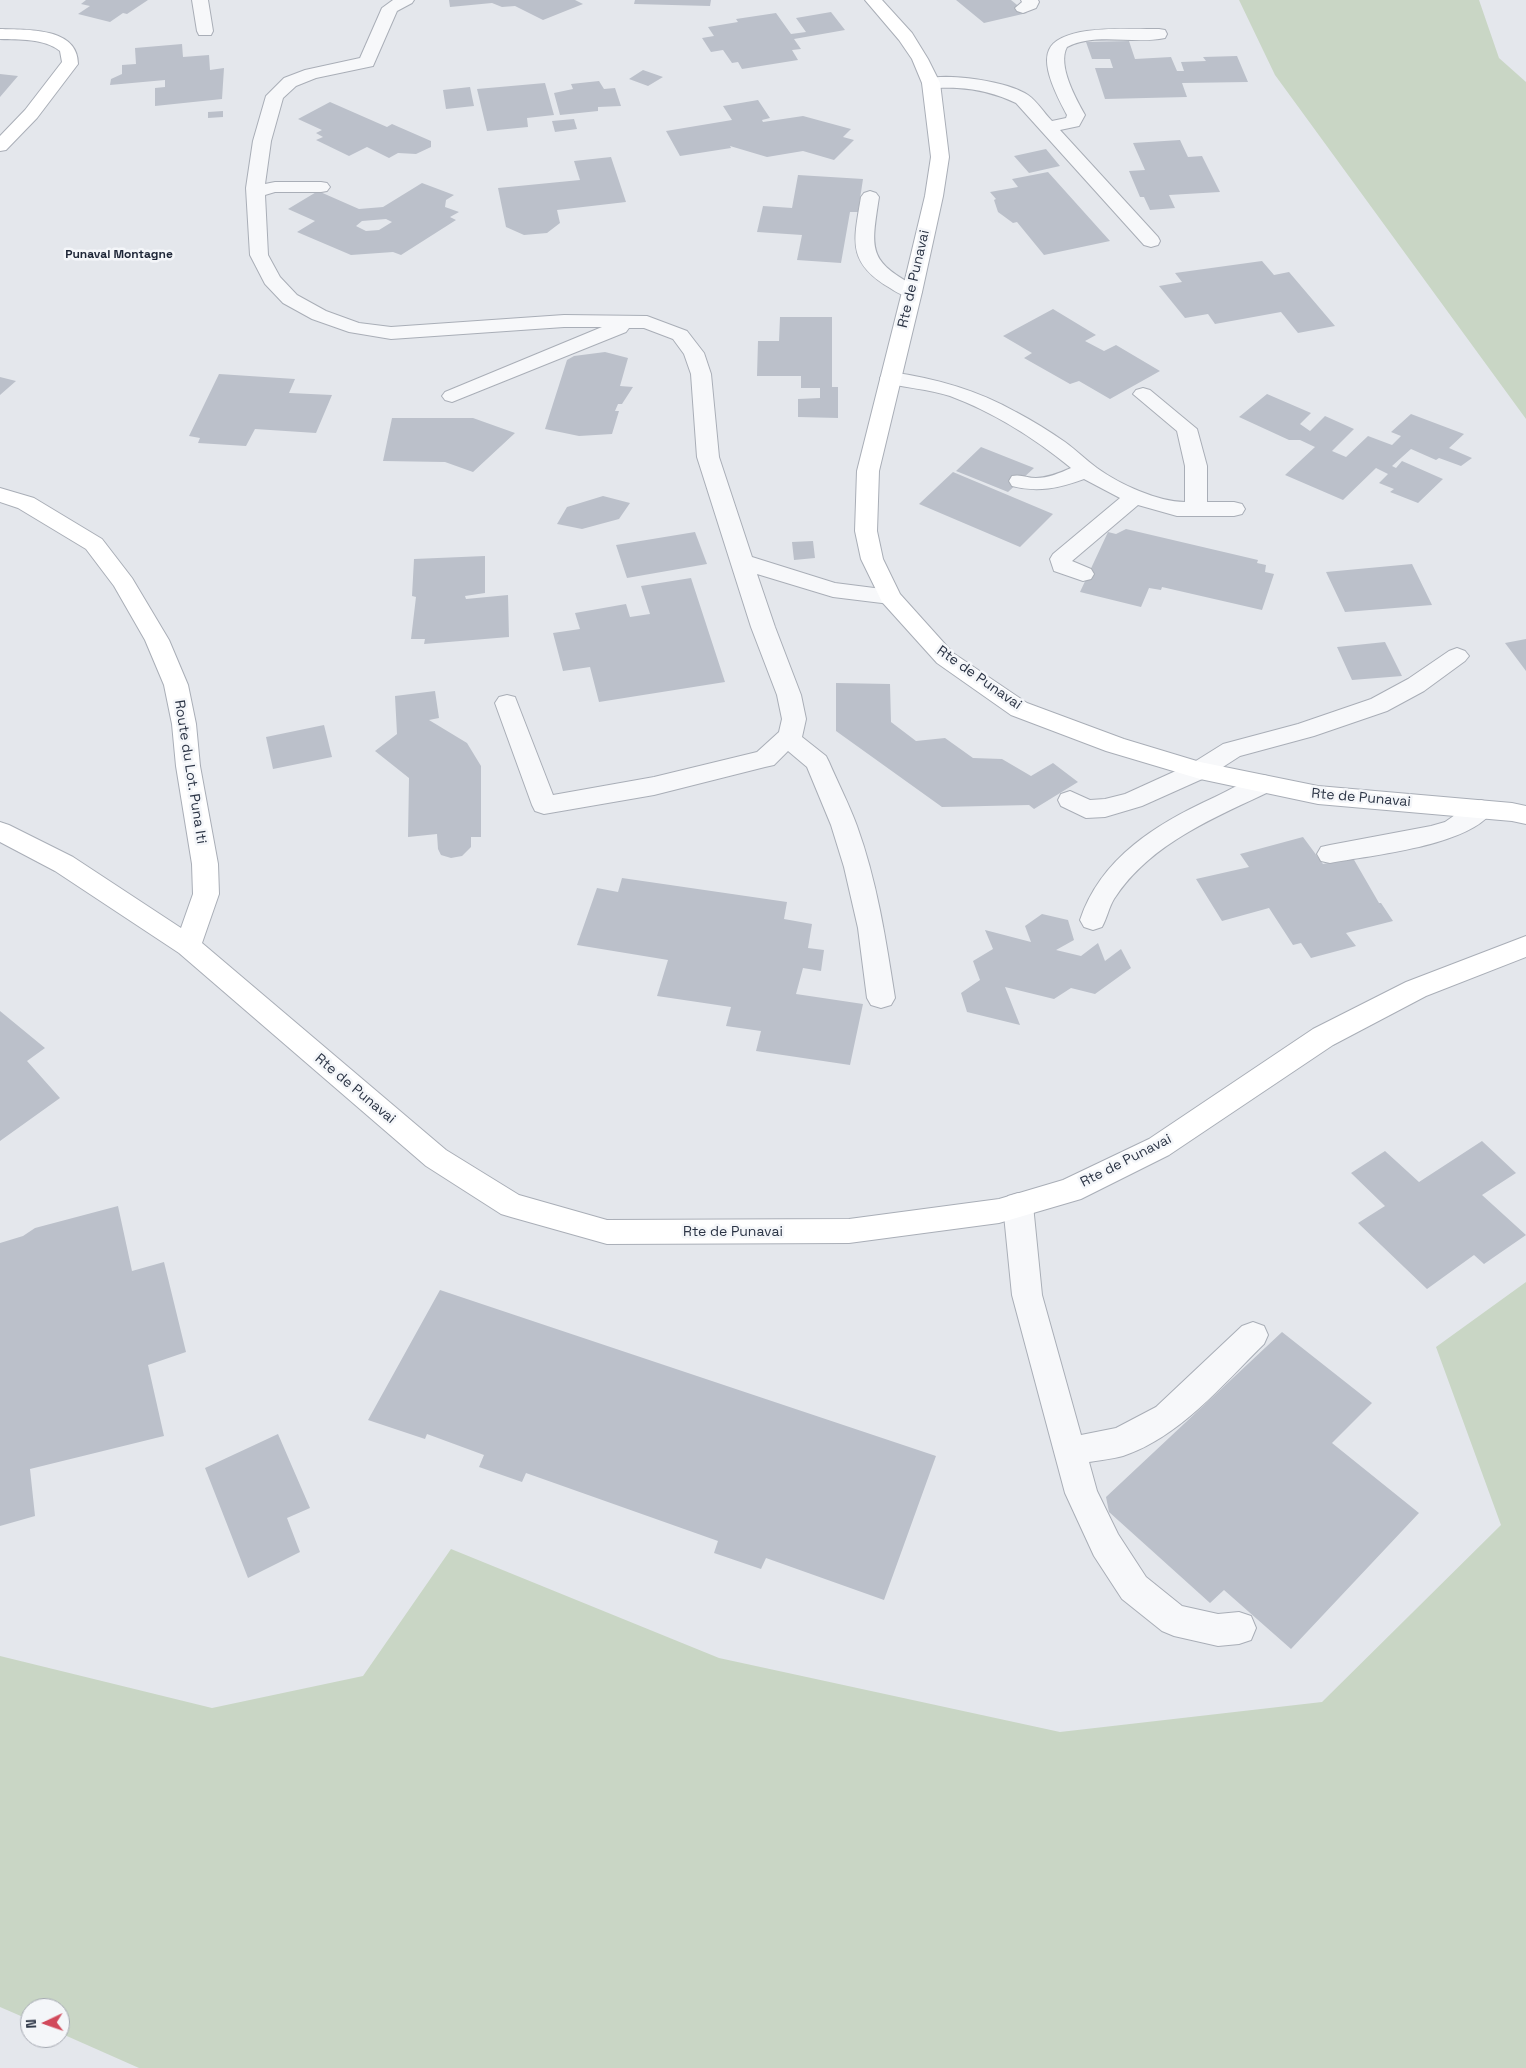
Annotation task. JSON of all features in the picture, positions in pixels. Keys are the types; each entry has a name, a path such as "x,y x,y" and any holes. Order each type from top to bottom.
{"main road":[{"name":"Rte de Punavai","path":"872,0 906,37 920,59 931,83 940,157 934,196 912,292 868,470 865,527 872,559 890,597 945,658 1019,709 1115,745 1200,770 1318,795 1526,814"},
{"path":"0,34 55,41 66,46 70,53 70,64 31,114 0,146"},
{"name":"Route du Lot. Puna Iti","path":"0,495 26,503 94,544 124,583 156,640 176,685 184,724 188,766 205,864 206,894 188,946"},
{"name":"Rte de Punavai","path":"0,831 64,864 188,946 436,1158 511,1205 607,1232 849,1231 999,1211 1071,1190 1159,1147 1322,1037 1416,989 1526,946"}],"street":[{"path":"200,0 205,31"},
{"path":"397,3 367,62 311,74 290,82 275,96 262,141 254,191 259,255 272,280 290,299 319,315 356,328 391,334 564,321 647,322 680,335 694,353 701,374 708,457 762,627 789,695 794,719 791,735 765,760 654,786 544,805 507,703"},
{"path":"1049,127 1073,122 1076,115 1067,100 1056,66 1056,52 1061,44 1076,38 1159,34"},
{"path":"931,83 975,84 1002,89 1022,99 1151,241"},
{"path":"254,191 282,186 321,187"},
{"path":"870,197 864,245 869,259 889,280 912,292"},
{"path":"452,396 583,341 637,322"},
{"path":"890,378 917,382 957,392 1008,416 1058,447 1086,470 1134,497 1177,509 1234,509"},
{"path":"1143,394 1187,429 1196,466 1196,509"},
{"path":"1020,481 1038,484 1052,482 1086,470"},
{"path":"1083,574 1062,566 1061,559 1134,497"},
{"path":"742,562 833,590 890,597"},
{"path":"1070,800 1086,808 1105,808 1160,789 1200,770 1232,750 1305,730 1379,705 1416,685 1457,656"},
{"path":"788,738 817,762 844,825 857,867 871,928 881,998"},
{"path":"1093,920 1104,893 1128,862 1136,855 1159,837 1264,784"},
{"path":"1330,854 1431,835 1454,828 1480,809"},
{"path":"1018,1205 1027,1295 1081,1493 1106,1545 1134,1588 1174,1620 1218,1630 1239,1628"},
{"path":"1070,1451 1121,1442 1167,1417 1253,1335"}],"green space":[{"path":"1239,0 1479,0 1499,58 1526,82 1526,419 1275,75"},
{"path":"1526,1282 1526,2068 139,2068 70,2037 70,1998 20,1998 20,2016 0,2007 0,1656 212,1708 363,1676 451,1549 719,1658 1060,1732 1322,1702 1501,1525 1436,1347"}],"building":[{"path":"86,0 148,0 127,14 123,13 110,22 78,14 90,6 81,4"},
{"path":"449,0 575,0 583,4 543,20 515,6 502,7 492,3 450,7"},
{"path":"635,0 711,0 710,6 634,4"},
{"path":"956,0 1011,0 1027,13 984,23"},
{"path":"831,12 845,30 794,39 801,49 792,50 798,60 742,69 738,62 732,63 723,50 711,52 702,38 714,36 708,27 738,22 736,19 776,13 791,34 806,32 796,18"},
{"path":"1129,41 1135,59 1171,57 1177,71 1184,71 1181,62 1206,61 1203,57 1237,56 1248,82 1182,83 1187,97 1105,99 1095,68 1113,68 1110,59 1092,59 1086,42"},
{"path":"182,44 183,57 209,55 210,70 224,68 222,99 155,106 155,88 165,87 165,80 110,85 111,79 122,74 122,65 136,64 135,48"},
{"path":"643,70 663,77 648,86 629,79"},
{"path":"0,74 18,76 0,97"},
{"path":"599,81 604,89 615,88 621,106 598,107 598,111 560,115 554,93 573,89 571,84"},
{"path":"545,83 554,115 527,118 528,127 487,131 477,89"},
{"path":"470,87 474,106 446,109 443,90"},
{"path":"758,100 770,118 762,120 763,122 803,116 851,129 843,137 854,140 834,160 803,151 767,157 730,146 731,148 680,156 666,131 732,120 723,106"},
{"path":"330,102 387,127 392,124 431,141 431,147 416,154 398,153 389,158 367,147 349,156 316,140 323,137 316,133 322,130 298,119"},
{"path":"223,111 223,117 208,118 208,112"},
{"path":"574,119 577,129 555,132 552,121"},
{"path":"1180,140 1188,157 1202,156 1220,192 1169,195 1175,208 1150,210 1144,197 1140,197 1129,171 1145,170 1133,143"},
{"path":"1046,149 1060,166 1029,173 1014,156"},
{"path":"611,157 626,202 557,210 560,223 547,233 524,235 506,227 498,188 580,180 574,161"},
{"path":"1048,172 1110,241 1044,255 1017,222 1013,223 998,212 994,200 996,199 990,192 1018,187 1012,179"},
{"path":"798,175 863,179 858,212 850,212 841,263 797,260 802,235 757,232 763,206 792,208"},
{"path":"422,183 454,195 446,200 445,207 459,212 450,217 456,220 401,255 393,252 351,255 297,232 315,221 288,209 318,191 359,209 383,207","holes":["386,219 392,222 379,230 366,231 356,226 362,221"]},
{"path":"1262,261 1274,275 1289,272 1335,326 1298,333 1281,312 1215,324 1208,314 1185,318 1159,286 1182,282 1175,273"},
{"path":"1053,309 1096,335 1085,341 1104,351 1116,345 1160,371 1110,399 1079,381 1070,384 1024,358 1032,353 1003,336"},
{"path":"780,317 832,317 832,387 838,387 838,418 798,417 798,399 820,398 820,388 801,388 801,376 757,376 758,341 779,341"},
{"path":"605,352 628,358 620,386 633,387 622,404 618,404 615,411 619,411 612,434 579,436 545,429 567,360 574,356"},
{"path":"219,374 295,379 289,393 332,395 316,433 255,429 246,446 198,443 200,438 189,436"},
{"path":"0,377 16,381 0,395"},
{"path":"1267,394 1311,413 1300,424 1310,431 1325,416 1354,429 1332,451 1346,457 1368,436 1392,445 1401,436 1391,432 1411,414 1464,434 1449,448 1472,458 1461,466 1439,458 1436,460 1411,449 1392,466 1396,468 1402,461 1443,479 1418,503 1390,492 1394,489 1379,483 1388,474 1376,468 1343,500 1285,475 1315,447 1300,440 1289,440 1239,417"},
{"path":"392,418 473,418 515,433 473,472 445,462 383,461"},
{"path":"981,447 1034,468 1008,492 956,471"},
{"path":"953,472 1053,514 1020,547 919,504"},
{"path":"603,496 630,503 619,519 582,529 557,524 567,507"},
{"path":"1126,529 1258,560 1257,563 1266,565 1265,572 1274,574 1262,610 1162,587 1161,590 1149,588 1141,607 1080,592 1108,532 1116,534"},
{"path":"695,532 707,564 627,578 616,545"},
{"path":"813,541 815,558 794,560 792,542"},
{"path":"485,556 485,593 465,596 466,599 508,595 509,637 424,644 425,639 411,639 416,597 412,596 414,559"},
{"path":"1412,564 1432,605 1345,612 1326,572"},
{"path":"691,578 725,682 599,702 590,667 563,671 553,633 580,629 575,613 626,604 630,617 650,614 641,586"},
{"path":"1526,639 1526,671 1505,643"},
{"path":"1385,642 1402,676 1352,680 1337,647"},
{"path":"836,683 890,684 891,722 916,741 945,738 973,758 1002,759 1031,776 1053,763 1078,782 1034,809 1029,805 942,807 836,731"},
{"path":"435,691 439,718 429,720 467,743 481,766 481,837 471,837 471,847 462,856 451,858 441,855 438,849 437,834 408,837 409,778 375,751 397,734 395,696"},
{"path":"324,725 332,757 273,769 266,737"},
{"path":"1303,837 1323,864 1353,858 1379,903 1381,903 1393,921 1346,933 1356,946 1311,958 1301,943 1293,945 1269,908 1222,921 1196,879 1249,867 1240,854"},
{"path":"622,878 787,902 784,919 812,924 808,948 824,950 821,971 803,968 796,994 863,1004 850,1065 756,1051 761,1031 726,1026 731,1007 657,996 668,960 577,945 597,888 618,892"},
{"path":"1042,914 1068,920 1074,940 1056,950 1081,956 1098,943 1105,961 1121,949 1131,968 1095,994 1071,988 1054,999 1005,987 1020,1025 967,1012 961,993 980,980 973,961 993,949 985,930 1031,942 1025,926"},
{"path":"0,1011 45,1048 27,1061 60,1098 0,1141"},
{"path":"1482,1141 1516,1173 1482,1195 1526,1235 1484,1264 1474,1255 1427,1289 1358,1223 1385,1206 1351,1173 1385,1151 1419,1182"},
{"path":"118,1206 132,1271 164,1262 186,1352 148,1365 164,1436 30,1469 35,1516 0,1526 0,1243 23,1236 35,1228"},
{"path":"440,1290 936,1456 884,1600 766,1558 761,1569 714,1553 718,1541 526,1473 522,1482 479,1467 484,1455 427,1434 425,1439 368,1420"},
{"path":"1282,1332 1372,1403 1332,1443 1419,1513 1291,1649 1224,1590 1210,1603 1109,1512 1106,1497"},
{"path":"278,1434 310,1508 287,1518 300,1552 248,1578 205,1468"}],"district":[{"name":"Punavai Montagne","path":"119,255"}]}
